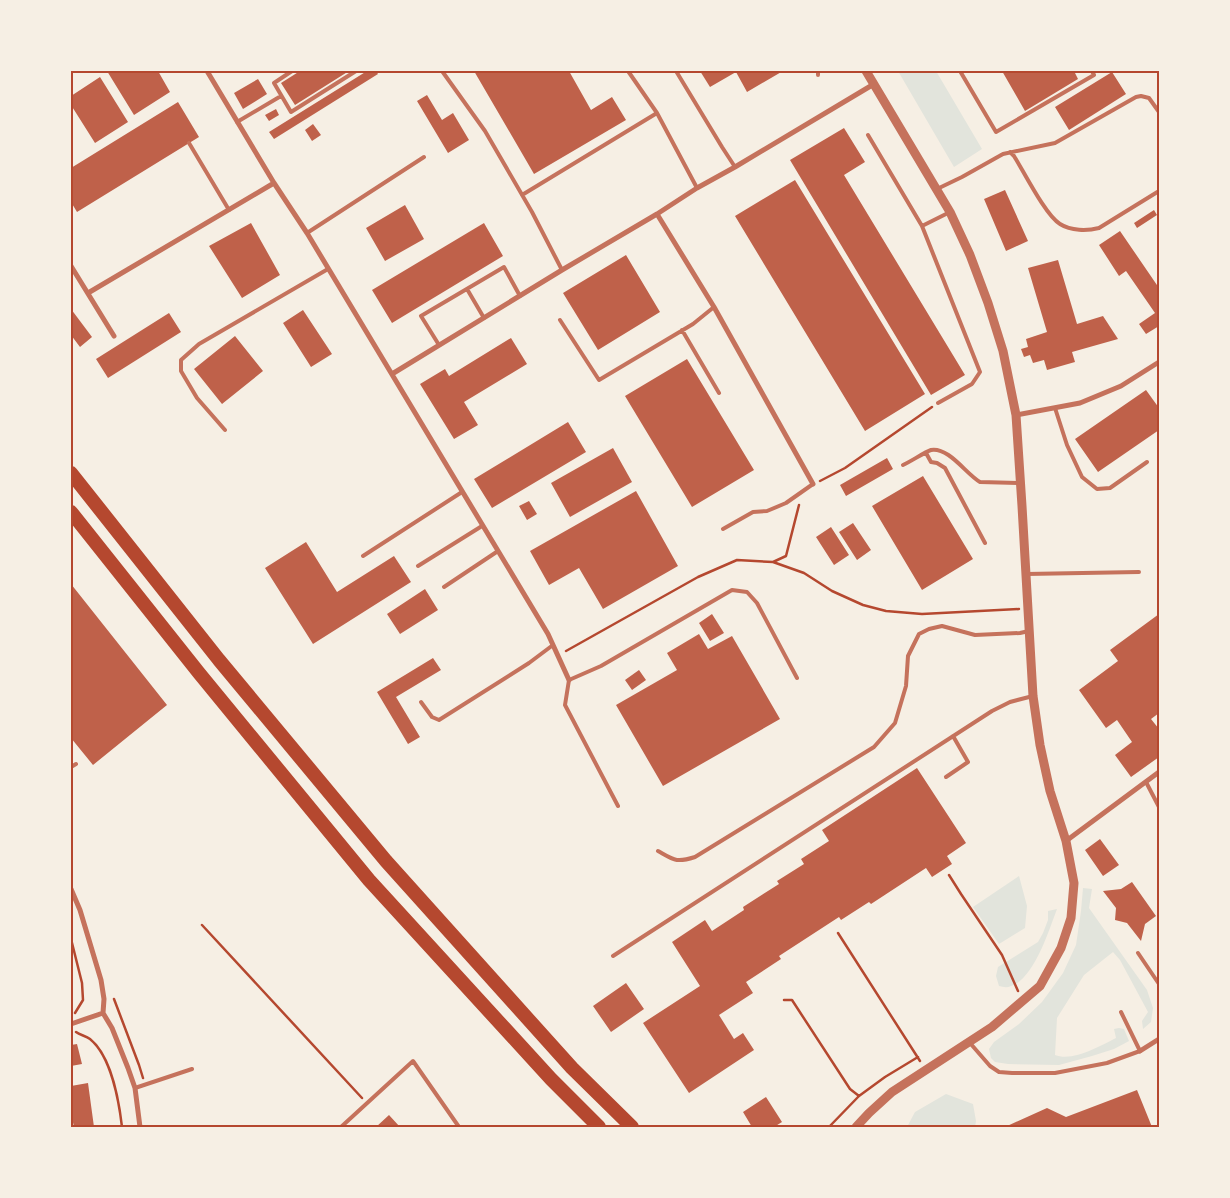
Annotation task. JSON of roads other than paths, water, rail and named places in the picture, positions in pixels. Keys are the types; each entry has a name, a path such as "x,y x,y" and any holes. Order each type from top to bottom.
{"highway":[{"path":"71,473 220,660 386,861 572,1068 632,1127"},
{"path":"71,512 199,673 369,880 551,1079 599,1127"}],"street":[{"path":"207,71 548,634 569,680"},
{"path":"856,1127 892,1092 992,1028 1040,986 1061,948 1071,918 1074,883 1066,841 1050,791 1040,745 1033,696 1016,414 1003,351 970,255 950,212 866,71"},
{"path":"392,374 697,188 874,84"},
{"path":"88,293 274,183"},
{"path":"657,214 714,307 813,484"},
{"path":"71,266 114,336"},
{"path":"1016,414 1080,403 1121,386 1159,362"},
{"path":"1066,841 1159,772"},
{"path":"71,889 80,910 101,980 104,999 103,1013 112,1028 135,1088 140,1127"},
{"path":"72,1024 103,1013"},
{"path":"1140,1051 1159,1039"}],"lane":[{"path":"292,71 274,83 291,112 356,71"},
{"path":"442,71 485,131 562,270"},
{"path":"628,71 657,114 697,188"},
{"path":"676,71 722,147 736,166"},
{"path":"960,71 996,132 1094,75 1092,71"},
{"path":"238,122 281,96"},
{"path":"937,189 1003,154 1055,143 1136,97 1145,96 1149,98 1159,112"},
{"path":"522,195 657,114"},
{"path":"868,135 922,226 980,372 972,384 938,403"},
{"path":"189,143 229,210"},
{"path":"1010,152 1049,212 1056,221 1069,228 1080,230 1099,228 1159,191"},
{"path":"306,233 424,157"},
{"path":"922,226 950,212"},
{"path":"439,345 421,316 504,267 520,296"},
{"path":"225,430 197,398 180,371 181,360 199,344 328,269"},
{"path":"468,289 484,318"},
{"path":"560,320 599,380 692,324 714,307"},
{"path":"682,330 719,393"},
{"path":"1055,408 1067,445 1082,477 1097,489 1110,488 1147,462"},
{"path":"903,466 931,450 940,451 951,456 980,482 1021,483"},
{"path":"926,453 931,462 938,463 945,468 985,543"},
{"path":"723,529 753,512 767,511 786,503 813,484"},
{"path":"363,556 462,492"},
{"path":"418,566 482,526"},
{"path":"444,587 498,551"},
{"path":"1026,574 1139,572"},
{"path":"618,806 565,705 569,680 601,666 732,590 747,592 757,603 797,678"},
{"path":"658,851 674,860 695,857 874,747 895,724 906,686 908,656 919,634 929,628 942,626 975,635 1029,631"},
{"path":"421,702 432,717 439,720 529,663 553,645"},
{"path":"613,956 1002,704 1033,696"},
{"path":"946,777 968,762 953,736"},
{"path":"71,767 76,764"},
{"path":"1146,782 1159,807"},
{"path":"1138,953 1159,984"},
{"path":"970,1043 990,1066 999,1072 1055,1073 1107,1063 1140,1051 1121,1012"},
{"path":"342,1127 413,1061 459,1127"},
{"path":"135,1088 192,1069"}]}
